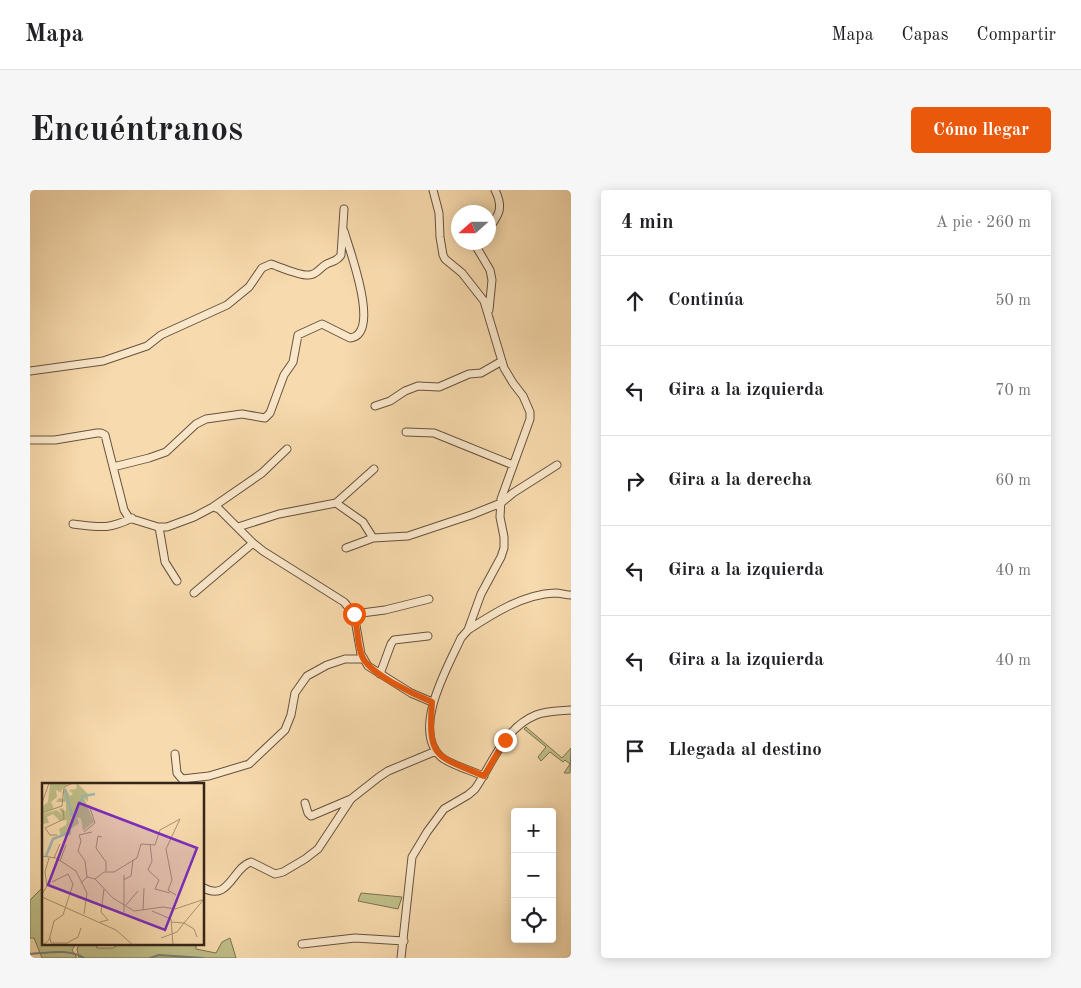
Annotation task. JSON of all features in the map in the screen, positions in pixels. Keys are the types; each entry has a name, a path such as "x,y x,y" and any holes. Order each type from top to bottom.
{"street":[{"path":"434,190 439,213 443,255 445,259 462,273 484,301 507,375 523,396 530,412 530,419 501,503 500,517 504,548 481,594 468,630"},
{"path":"495,190 500,202 499,214 496,218"},
{"path":"30,371 103,361 147,346 161,335 227,305 250,287 258,272 267,265 271,264 308,276 313,274 339,259 343,249 344,209"},
{"path":"112,467 166,452 196,424 206,419 242,414 265,418 270,413 284,375 293,362 298,336 322,324 350,338 358,335 363,328 364,315 360,287 344,231"},
{"path":"478,250 490,270 492,280 488,311"},
{"path":"375,406 418,386 438,387 456,378 481,373 502,361"},
{"path":"406,432 434,433 513,465"},
{"path":"30,440 36,442 101,433 107,440 112,467 126,516 159,528 174,526 213,507 262,473 287,449"},
{"path":"346,548 373,538 408,536 433,529 501,503 513,493 557,465"},
{"path":"238,527 280,514 336,503 374,469"},
{"path":"336,503 363,522 373,538"},
{"path":"213,507 223,512 253,543 338,598 351,609 354,614 362,659 368,666 411,693 432,702"},
{"path":"73,524 103,528 112,527 132,518"},
{"path":"159,528 165,562 177,581"},
{"path":"194,592 253,543"},
{"path":"484,776 444,759 436,751 430,729 432,702 461,638 468,630 512,604 554,593 571,595"},
{"path":"354,614 385,610 429,599"},
{"path":"380,674 394,640 428,636"},
{"path":"175,754 177,773 182,779 209,776 249,764 285,730 295,693 307,676 327,665 345,659 362,659"},
{"path":"402,958 412,857 436,819 444,809 468,795 484,776 505,740 522,723 538,714 571,710"},
{"path":"305,804 311,816 351,799 388,772 436,751"},
{"path":"205,888 211,891 218,890 232,881 243,865 251,862 274,874 283,872 305,859 318,849 351,799"},
{"path":"302,944 355,938 404,941"}],"shaded area":[{"path":"526,727 562,758 571,748 570,773 564,773 570,764 565,760 563,762 550,752 541,761 538,757 546,747 524,729"},
{"path":"42,888 42,946 75,946 72,950 77,958 42,958 34,938 30,938 30,900"},
{"path":"361,893 402,897 398,909 358,901"},
{"path":"230,938 236,958 79,958 77,949 78,946 113,948 116,946 196,946 196,949 216,953 222,942"}],"waterway":[{"path":"30,954 65,952 84,958"},
{"path":"150,958 159,955 203,958"}],"route":[{"path":"354,614 362,659 368,666 411,693 432,702 430,729 432,741 436,751 444,759 484,776 505,740"}]}
